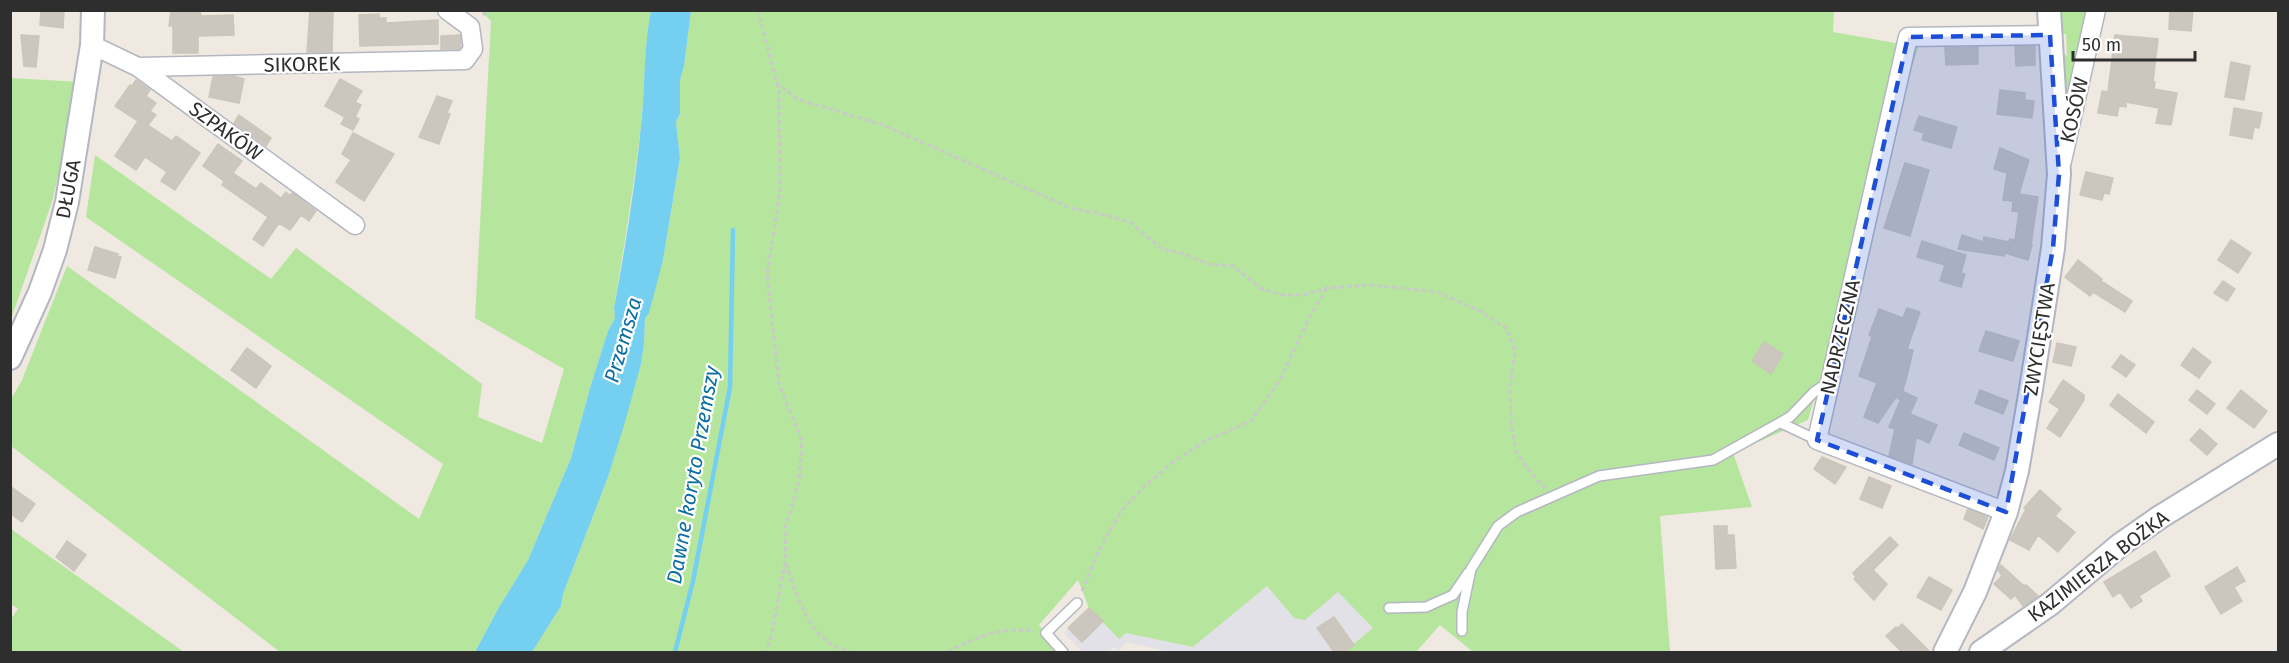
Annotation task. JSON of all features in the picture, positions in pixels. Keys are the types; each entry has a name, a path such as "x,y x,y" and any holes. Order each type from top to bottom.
{"street":[{"name":"DŁUGA","path":"10,358 40,292 55,250 67,202 92,45 93,10"},
{"name":"SIKOREK","path":"138,67 465,60 473,49 470,27 447,10"},
{"name":"ZWYCIĘSTWA","path":"1945,652 1976,592 2006,512 2017,471 2052,260 2059,174 2049,10"},
{"name":"KOSÓW","path":"2059,174 2096,10"},
{"name":"NADRZECZNA","path":"1817,440 1908,37 2050,35"},
{"name":"SZPAKÓW","path":"92,45 138,67 355,225"},
{"path":"1817,440 2006,512"},
{"name":"KAZIMIERZA BOŻKA","path":"1981,652 2050,604 2120,545 2160,517 2278,444"}],"lane":[{"path":"1389,608 1425,607 1453,595 1498,526 1517,512 1599,476 1713,460 1790,417 1814,392 1831,381"},
{"path":"1781,423 1817,440"},
{"path":"1462,631 1462,612 1471,569"},
{"path":"1063,652 1046,633 1077,603"}],"path":[{"path":"758,10 779,92 780,192 768,274 779,384 802,441 799,482 786,525 785,562 771,638 766,652"},
{"path":"776,82 797,99 882,124 1071,208 1131,223 1162,249 1182,253 1208,264 1233,266 1260,288 1282,295 1303,295 1327,288 1371,285 1437,292 1480,311 1508,329 1515,351 1510,386 1511,423 1516,451 1530,472 1552,496"},
{"path":"1077,603 1099,550 1122,510 1169,465 1205,441 1251,421 1280,380 1308,320 1327,288"},
{"path":"785,562 796,593 819,634 830,644 851,652"},
{"path":"948,652 981,635 1014,629 1046,633"}],"highlighted area":[{"path":"2050,35 2059,174 2053,248 2006,512 1817,440 1908,37"}],"shaded area":[{"path":"1267,586 1294,618 1338,591 1373,629 1344,652 1171,652 1126,642 1119,651 1114,647 1108,652 1083,652 1064,633 1089,608 1103,621 1125,633 1193,647"}],"green space":[{"path":"1834,10 1833,32 1918,47 1808,420 1733,453 1752,507 1660,516 1670,652 1473,652 1440,625 1416,652 1344,652 1373,628 1338,592 1305,620 1294,618 1267,586 1193,647 1126,633 1119,639 1089,608 1078,580 1039,625 1063,652 532,652 561,606 563,594 608,477 641,364 645,318 663,260 680,159 676,122 680,114 680,80 691,11"},
{"path":"481,11 651,11 641,125 614,308 615,318 608,331 590,388 571,458 528,560 475,652 280,652 11,446 10,401 22,380 67,266 419,519 443,464 86,217 95,155 271,279 296,248 482,384 478,417 542,443 564,369 475,318 491,21"},
{"path":"2059,11 2087,11 2065,115 2061,56 2067,55 2066,34 2060,34"},
{"path":"11,78 80,82 52,202 11,319"},
{"path":"11,529 184,652 11,652 11,619 18,609 11,604"}],"water":[{"name":"Przemsza","path":"651,11 691,11 680,80 680,114 676,122 680,158 663,260 649,313 645,318 641,364 608,477 563,594 561,606 532,652 475,652 528,560 571,458 590,388 608,331 615,318 614,308 637,164"}],"building":[{"path":"41,10 64,10 63,28 40,25"},
{"path":"171,10 200,11 201,16 233,15 234,35 198,36 198,53 173,53 173,26 169,26"},
{"path":"310,10 333,10 332,52 307,52"},
{"path":"2170,10 2193,10 2191,31 2169,29"},
{"path":"379,14 379,18 386,18 386,23 438,20 438,44 360,46 359,15"},
{"path":"21,35 39,36 36,67 24,66"},
{"path":"460,35 459,49 441,49 441,36"},
{"path":"2115,35 2158,39 2154,89 2177,93 2171,125 2156,123 2159,108 2126,102 2126,107 2119,106 2117,116 2098,113 2102,91 2108,92"},
{"path":"2035,46 2035,65 2016,66 2015,47"},
{"path":"1978,47 1978,64 1946,65 1945,48"},
{"path":"2231,62 2250,66 2244,100 2225,97"},
{"path":"233,76 244,79 239,103 209,97 213,77"},
{"path":"340,79 362,91 355,102 361,105 355,117 359,119 353,130 341,124 345,117 325,106"},
{"path":"136,80 150,90 146,96 156,103 150,111 156,115 148,125 172,141 176,136 200,153 175,190 161,181 167,172 145,157 136,170 115,156 138,121 115,106"},
{"path":"2000,90 2025,93 2025,100 2034,101 2032,118 1997,114"},
{"path":"437,96 452,101 447,113 450,114 439,144 419,137"},
{"path":"2234,108 2262,113 2259,128 2254,127 2252,139 2230,135"},
{"path":"239,115 271,138 266,146 234,123"},
{"path":"1919,116 1957,127 1951,148 1922,140 1924,133 1914,130"},
{"path":"353,133 394,154 364,201 336,182 351,160 342,154"},
{"path":"218,144 242,161 233,173 256,189 261,183 281,198 286,192 290,196 292,193 316,211 309,221 301,215 290,230 279,223 263,246 253,239 268,217 222,185 224,181 203,166"},
{"path":"2000,148 2029,160 2019,194 2038,197 2028,260 2005,253 2004,256 1958,249 1962,235 1983,242 1984,237 2009,242 2010,239 2015,240 2019,212 2012,211 2013,201 2003,200 2007,173 1994,169"},
{"path":"1905,163 1929,170 1910,236 1884,228"},
{"path":"2086,172 2113,178 2109,194 2104,193 2102,200 2080,195"},
{"path":"2231,240 2251,253 2238,273 2218,260"},
{"path":"1922,241 1966,255 1961,273 1965,274 1961,287 1940,281 1945,265 1917,257"},
{"path":"95,247 121,257 115,278 88,270"},
{"path":"2078,260 2102,279 2101,281 2132,301 2125,312 2093,292 2090,296 2065,277"},
{"path":"2223,281 2235,289 2227,301 2214,293"},
{"path":"1907,308 1920,312 1907,349 1913,350 1907,376 1900,400 1896,397 1878,423 1864,417 1877,383 1859,376 1872,337 1869,335 1879,309 1903,318"},
{"path":"1986,331 2019,341 2013,361 1979,351"},
{"path":"1764,342 1783,354 1771,374 1752,361"},
{"path":"2057,343 2076,347 2071,366 2053,362"},
{"path":"247,348 271,366 256,388 231,370"},
{"path":"2193,348 2211,362 2199,378 2181,365"},
{"path":"2121,355 2135,365 2126,377 2112,367"},
{"path":"2063,380 2084,395 2084,400 2060,437 2047,428 2060,409 2049,402"},
{"path":"1980,390 2008,401 2003,414 1975,403"},
{"path":"2197,390 2215,404 2207,414 2189,400"},
{"path":"2241,390 2267,411 2254,428 2227,408"},
{"path":"1904,392 1917,398 1910,414 1937,425 1929,443 1916,437 1912,464 1889,456 1895,429 1889,427"},
{"path":"2118,394 2154,422 2146,433 2110,405"},
{"path":"2200,429 2217,444 2207,455 2190,440"},
{"path":"1964,433 1999,448 1994,460 1959,445"},
{"path":"1822,457 1846,467 1835,484 1814,469"},
{"path":"1869,477 1891,486 1882,508 1860,499"},
{"path":"10,486 35,504 22,522 10,513"},
{"path":"2040,490 2061,509 2055,516 2075,532 2058,552 2038,535 2029,550 2010,540 2026,509 2024,508"},
{"path":"1968,509 1988,517 1983,529 1964,519"},
{"path":"1714,526 1727,526 1727,535 1734,535 1736,568 1716,569"},
{"path":"1890,537 1898,545 1873,570 1887,584 1874,600 1854,579 1856,577 1853,573"},
{"path":"67,541 86,555 74,571 56,557"},
{"path":"2155,551 2170,576 2139,596 2142,601 2131,608 2120,592 2113,597 2104,582"},
{"path":"2001,565 2038,596 2023,606 2015,595 2011,599 1994,584 2002,576 1998,570"},
{"path":"2237,567 2245,581 2234,587 2242,601 2221,614 2205,587"},
{"path":"1929,577 1952,590 1941,610 1917,597"},
{"path":"1089,608 1103,621 1082,642 1068,628"},
{"path":"1334,617 1354,645 1344,652 1334,652 1317,628"},
{"path":"1902,624 1930,652 1902,652 1886,636"}],"waterway":[{"name":"Dawne koryto Przemszy","path":"675,652 693,581 730,387 733,230"}]}
